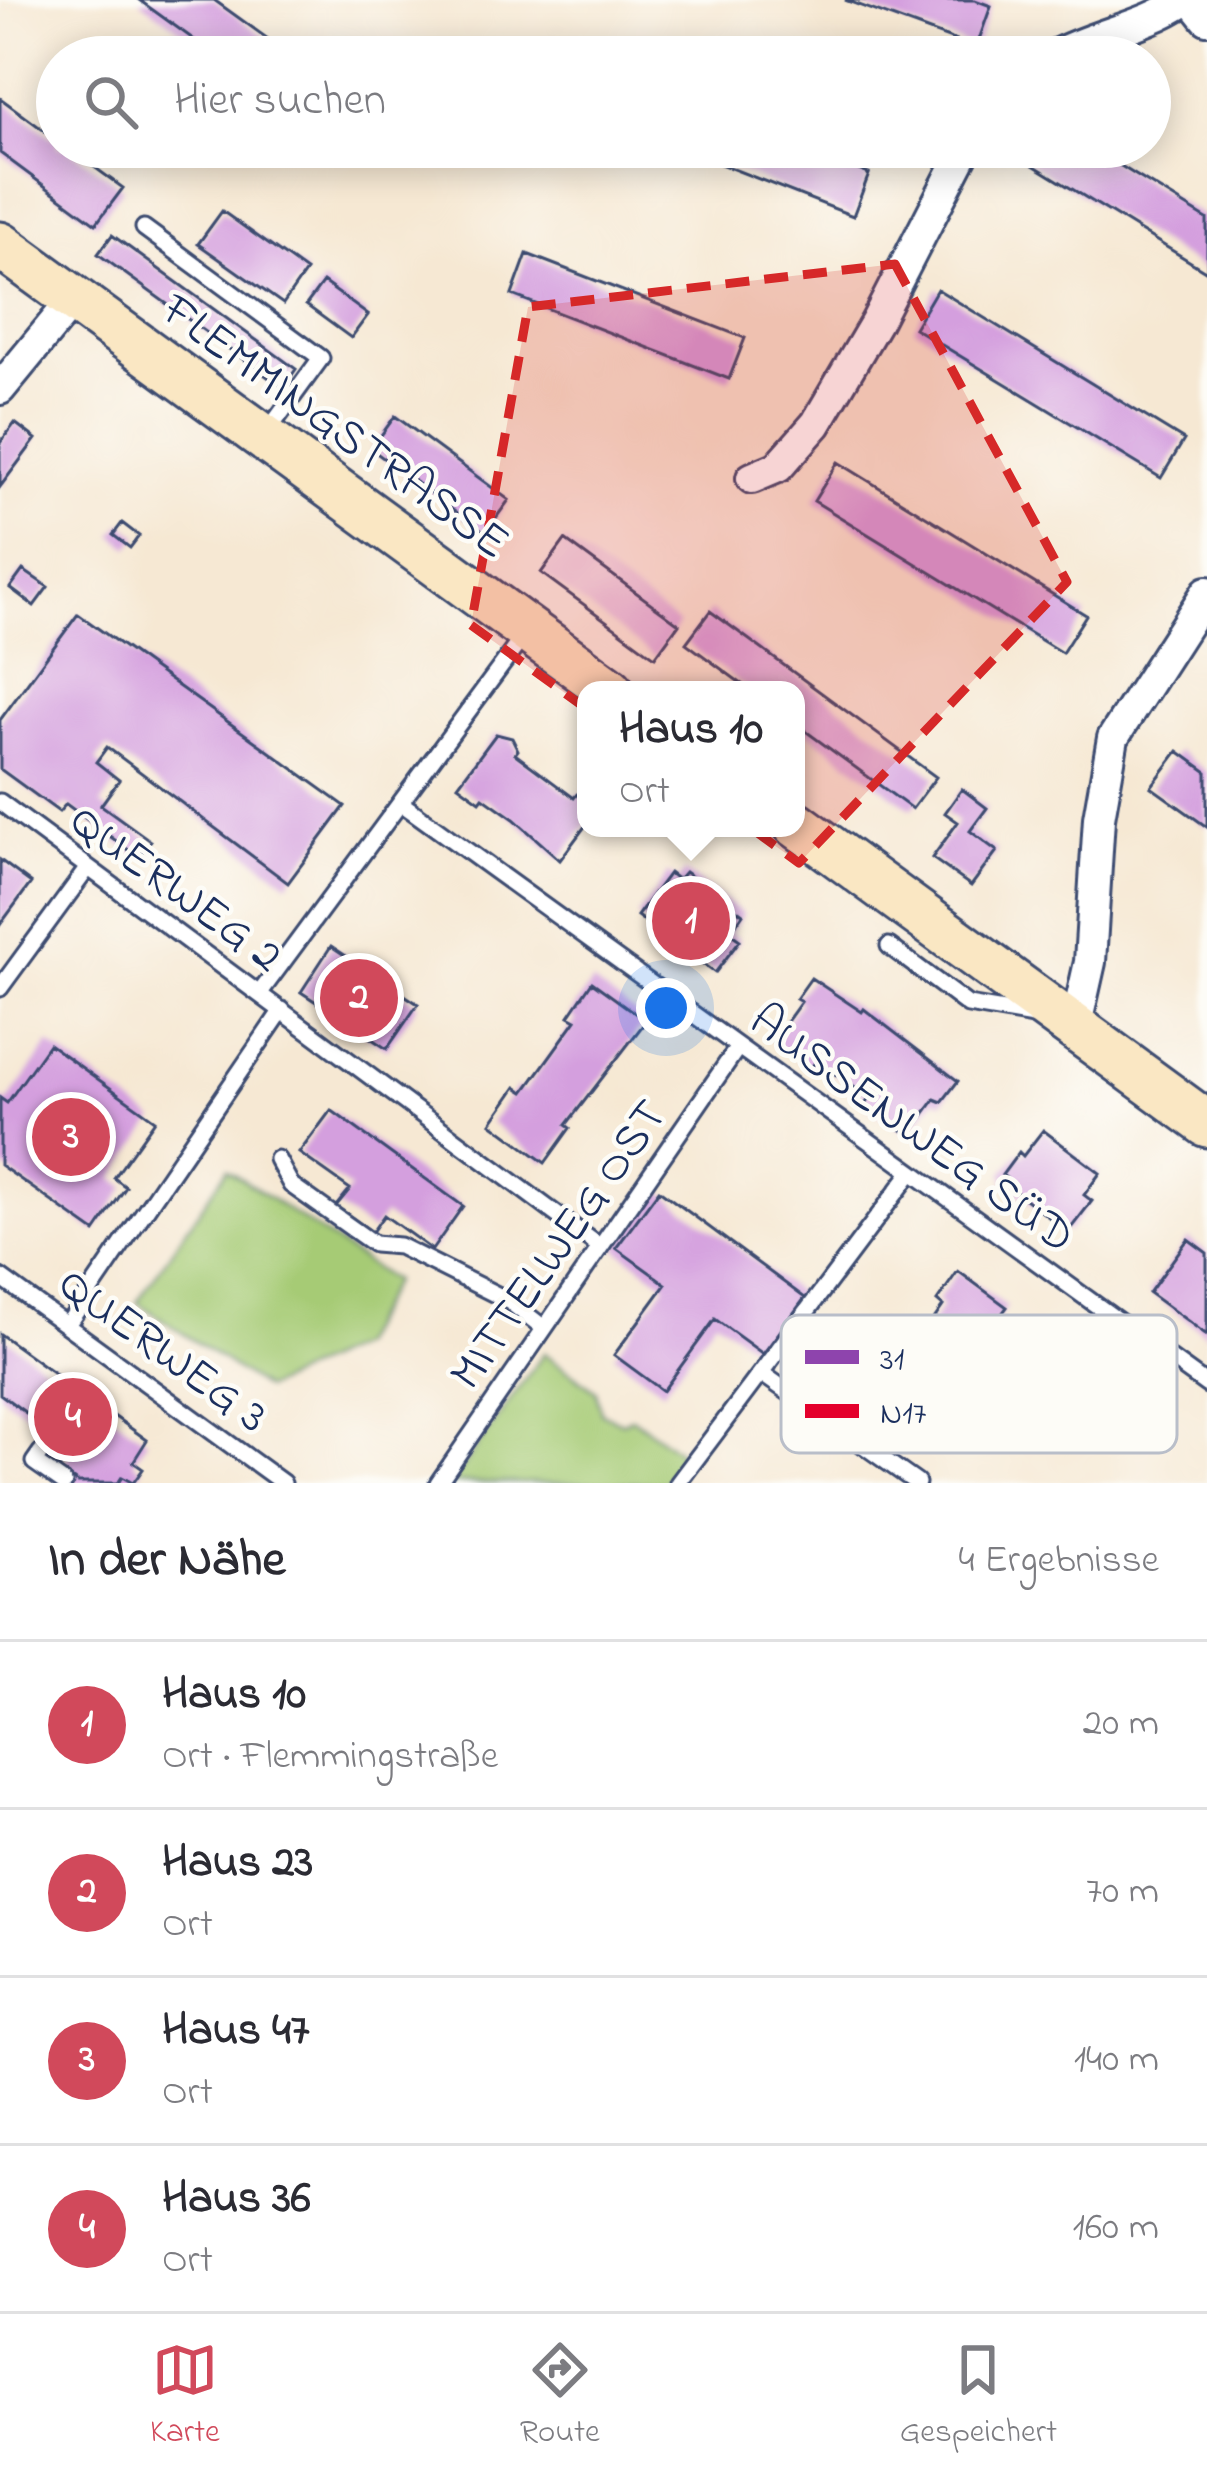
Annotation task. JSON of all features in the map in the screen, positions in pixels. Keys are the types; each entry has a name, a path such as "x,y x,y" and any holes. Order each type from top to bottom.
{"street":[{"path":"1096,36 1161,16 1188,0 1207,19"},
{"path":"752,478 778,467 816,424 876,322 955,168"},
{"name":"FLEMMINGSTRASSE","path":"0,245 598,681"},
{"path":"0,389 74,299"},
{"path":"1075,1029 1090,962 1099,818 1113,737 1207,592"},
{"path":"805,831 1207,1124"}],"lane":[{"path":"144,228 321,358 263,438"},
{"path":"259,994 528,630"},
{"name":"QUERWEG 2","path":"0,802 599,1246"},
{"name":"AUSSENWEG SÜD","path":"401,803 1108,1315"},
{"path":"0,988 87,868"},
{"path":"889,946 968,1005 1026,1014 1075,1029"},
{"path":"67,1325 282,1010"},
{"name":"MITTELWEG OST","path":"438,1483 738,1048"},
{"path":"277,1159 291,1185 374,1244 399,1246 509,1301 544,1328"},
{"path":"804,1315 910,1174"},
{"name":"QUERWEG 3","path":"0,1277 283,1483"},
{"path":"678,1483 781,1346"},
{"name":"AUSSENWEG SÜD","path":"1177,1364 1207,1385"},
{"path":"761,1373 781,1387"},
{"path":"41,1452 34,1462 64,1483"},
{"path":"874,1453 917,1483"}],"highlighted area":[{"path":"895,264 1067,582 799,863 471,625 528,307"}],"green space":[{"path":"227,1169 393,1281 357,1346 265,1389 137,1302"},
{"path":"544,1353 596,1391 601,1413 622,1422 632,1417 686,1457 667,1483 451,1483"}],"building":[{"path":"139,0 214,0 264,36 189,36"},
{"path":"845,0 975,0 991,6 980,36 943,36"},
{"path":"0,98 36,125 36,168 96,168 123,188 96,224 0,153"},
{"path":"731,168 854,168 869,174 853,216"},
{"path":"1038,168 1124,168 1207,219 1207,272"},
{"path":"222,211 306,271 283,304 198,244"},
{"path":"112,235 296,369 283,388 98,254"},
{"path":"527,254 745,338 729,379 512,295"},
{"path":"323,282 368,315 351,338 306,305"},
{"path":"937,289 1184,440 1161,478 914,328"},
{"path":"395,416 509,500 485,533 371,449"},
{"path":"15,423 36,439 0,487 0,443"},
{"path":"838,462 1086,615 1062,653 814,501"},
{"path":"122,523 139,536 130,548 113,535"},
{"path":"565,540 679,624 655,657 541,573"},
{"path":"23,570 48,587 34,606 10,588"},
{"path":"710,611 936,777 912,809 805,731 805,681 738,681 686,643"},
{"path":"78,614 345,806 288,883 107,747 96,762 119,780 101,805 151,841 138,857 66,804 59,812 0,769 0,720"},
{"path":"496,734 512,738 518,750 515,754 574,798 577,794 577,837 560,860 514,819 458,785"},
{"path":"1178,751 1207,772 1207,827 1151,787"},
{"path":"962,789 987,808 970,831 997,851 971,886 932,858 958,822 945,813"},
{"path":"0,860 31,883 0,925"},
{"path":"685,872 743,914 730,933 740,940 715,973 637,916 669,873 678,880"},
{"path":"331,946 418,1004 387,1049 301,992"},
{"path":"811,978 864,1009 958,1081 942,1102 935,1099 909,1135 865,1105 869,1098 816,1061 810,1069 772,1042 801,1002 796,999"},
{"path":"592,982 646,1021 566,1125 570,1128 545,1163 491,1123 516,1087 524,1092 576,1020 569,1016"},
{"path":"49,1044 155,1120 114,1178 126,1187 95,1232 0,1165 0,1098 7,1103"},
{"path":"331,1110 463,1206 432,1250 384,1215 372,1232 336,1206 350,1189 299,1153"},
{"path":"1043,1130 1100,1173 1084,1195 1092,1201 1068,1232 1003,1182 1002,1175 1019,1152 1023,1156"},
{"path":"659,1190 805,1298 792,1315 781,1315 781,1330 763,1354 715,1319 663,1391 614,1355 666,1284 616,1248"},
{"path":"1188,1239 1207,1253 1207,1335 1149,1293"},
{"path":"958,1271 1007,1307 1001,1315 937,1315 943,1306 937,1301"},
{"path":"0,1334 147,1440 133,1462 143,1469 133,1483 122,1477 118,1483 78,1483 59,1469 74,1448 0,1394"}],"place":[{"name":"Haus 10","path":"691,921"},
{"name":"Haus 23","path":"359,998"},
{"name":"Haus 47","path":"71,1137"},
{"name":"Haus 36","path":"73,1417"}]}
